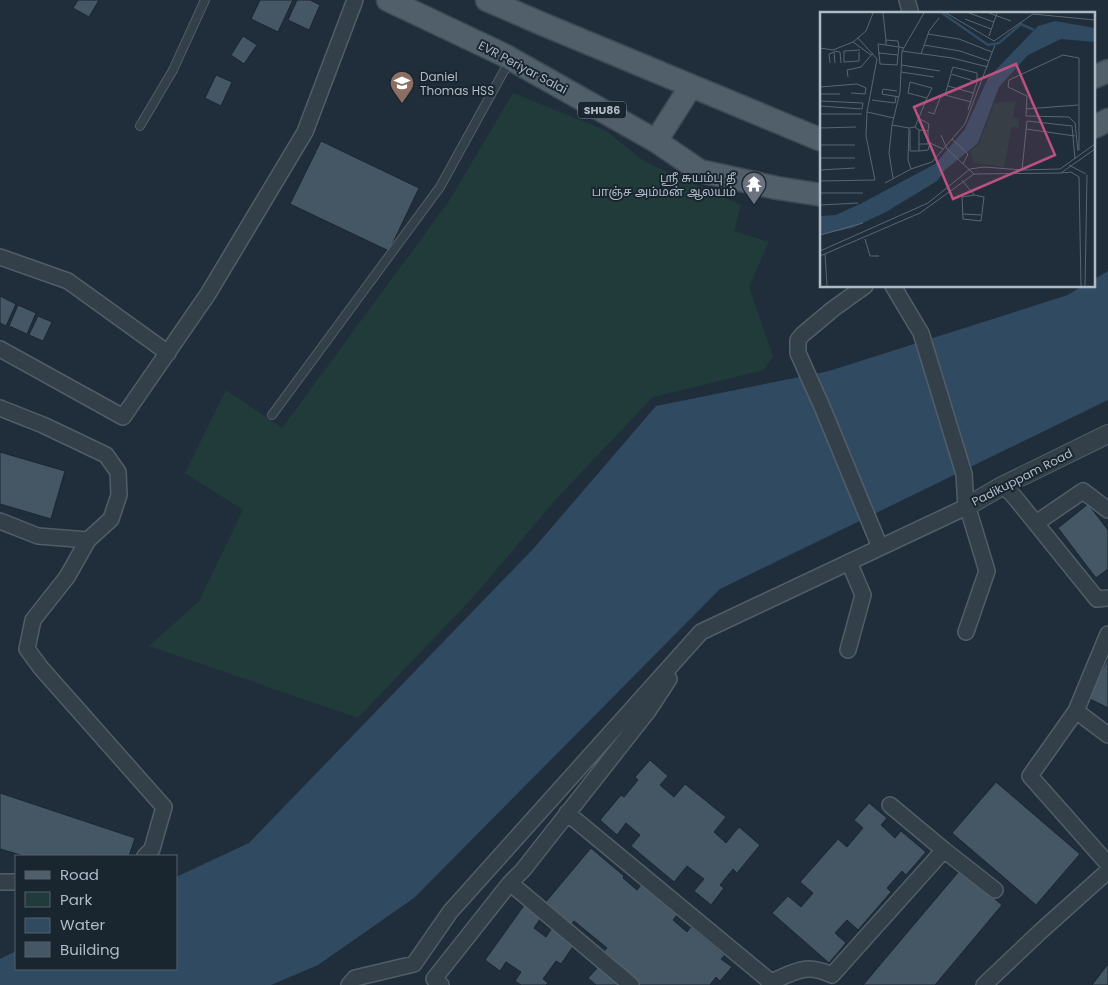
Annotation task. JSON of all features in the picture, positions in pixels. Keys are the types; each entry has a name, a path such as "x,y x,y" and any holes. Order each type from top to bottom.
{"main road":[{"name":"EVR Periyar Salai","path":"388,0 511,58 656,141 700,171 777,188 820,195"},
{"path":"487,0 820,143"},
{"path":"1096,76 1108,71"},
{"path":"656,141 691,86"},
{"path":"1096,126 1108,120"}],"street":[{"path":"0,349 123,417 208,294 305,132 355,0"},
{"path":"0,257 68,282 168,353"},
{"path":"862,288 802,335 798,340 798,353 880,547"},
{"name":"Padikuppam Road","path":"893,288 921,333 964,474 966,507 1002,486 1108,434"},
{"path":"0,408 43,425 106,455 118,472 119,495 112,519 88,540 67,577 33,620 27,649 41,668 164,807 152,849 146,855"},
{"path":"1002,486 1036,523 1098,599 1108,598"},
{"path":"1036,523 1083,491 1108,510"},
{"path":"349,985 355,978 414,964 450,912 701,632 966,507 987,571 966,632"},
{"path":"0,521 38,536 88,540"},
{"path":"848,650 863,595 849,562"},
{"path":"434,983 510,883 648,710 701,632"},
{"path":"1108,634 1076,711 1030,776 1108,864"},
{"path":"1076,711 1108,735"},
{"path":"890,805 995,890"},
{"path":"567,813 770,983 802,969 820,969 832,975 944,850"},
{"path":"984,985 1108,871"},
{"path":"0,882 15,882"},
{"path":"510,883 631,985"}],"lane":[{"path":"140,126 174,70 206,0"},
{"path":"272,415 440,187 511,58"}],"green space":[{"path":"513,93 605,130 645,162 741,205 734,231 769,242 749,287 773,356 764,370 653,397 557,498 475,595 358,718 149,646 199,601 243,510 185,473 226,390 282,428 449,201"}],"water":[{"path":"1108,271 1108,400 720,589 414,898 318,965 271,985 0,985 0,959 15,952 15,970 178,970 178,876 249,843 534,548 656,406 829,371 1068,295 1079,288 1096,288 1096,278"}],"building":[{"path":"78,0 99,0 89,17 73,8"},
{"path":"260,0 293,0 278,32 251,19"},
{"path":"297,0 310,0 320,5 309,30 288,20"},
{"path":"243,36 257,45 244,64 231,55"},
{"path":"216,75 232,82 221,106 205,98"},
{"path":"321,141 419,188 389,251 290,204"},
{"path":"0,296 16,304 6,326 0,323"},
{"path":"18,305 36,313 27,334 9,326"},
{"path":"38,316 52,322 43,341 29,335"},
{"path":"0,452 65,471 51,519 0,504"},
{"path":"1088,504 1108,530 1108,569 1096,578 1058,528"},
{"path":"1108,659 1108,708 1088,698"},
{"path":"650,760 668,776 660,785 674,797 685,784 726,817 714,832 726,843 739,827 760,845 737,873 733,869 720,885 724,888 711,905 694,891 704,879 687,866 674,882 631,846 640,835 626,823 617,835 600,820 621,795 624,797 638,780 635,777"},
{"path":"996,782 1080,854 1036,905 952,833"},
{"path":"0,793 135,838 129,855 21,855 0,849"},
{"path":"869,803 887,818 881,825 895,838 901,831 926,852 906,875 902,871 887,888 891,892 858,930 847,920 835,933 846,943 829,963 772,913 788,896 801,907 813,893 800,882 838,839 847,847 863,828 854,820"},
{"path":"591,848 624,876 623,878 637,890 641,885 677,915 673,920 687,932 691,927 725,955 721,959 732,967 720,981 716,977 710,985 640,985 602,953 607,948 574,921 570,926 544,904"},
{"path":"960,870 1002,905 935,985 863,985"},
{"path":"525,904 542,916 534,928 546,937 554,925 577,941 561,964 556,961 543,979 548,983 546,985 521,985 515,981 521,972 506,962 500,971 485,960"},
{"path":"1108,964 1108,985 1092,985"},
{"path":"599,966 622,985 596,985 588,978"}],"place":[{"name":"Daniel Thomas HSS","path":"402,104"},
{"name":"ஶ்ரீ சுயம்பு தீ பாஞ்ச அம்மன் ஆலயம்","path":"754,205"}]}
